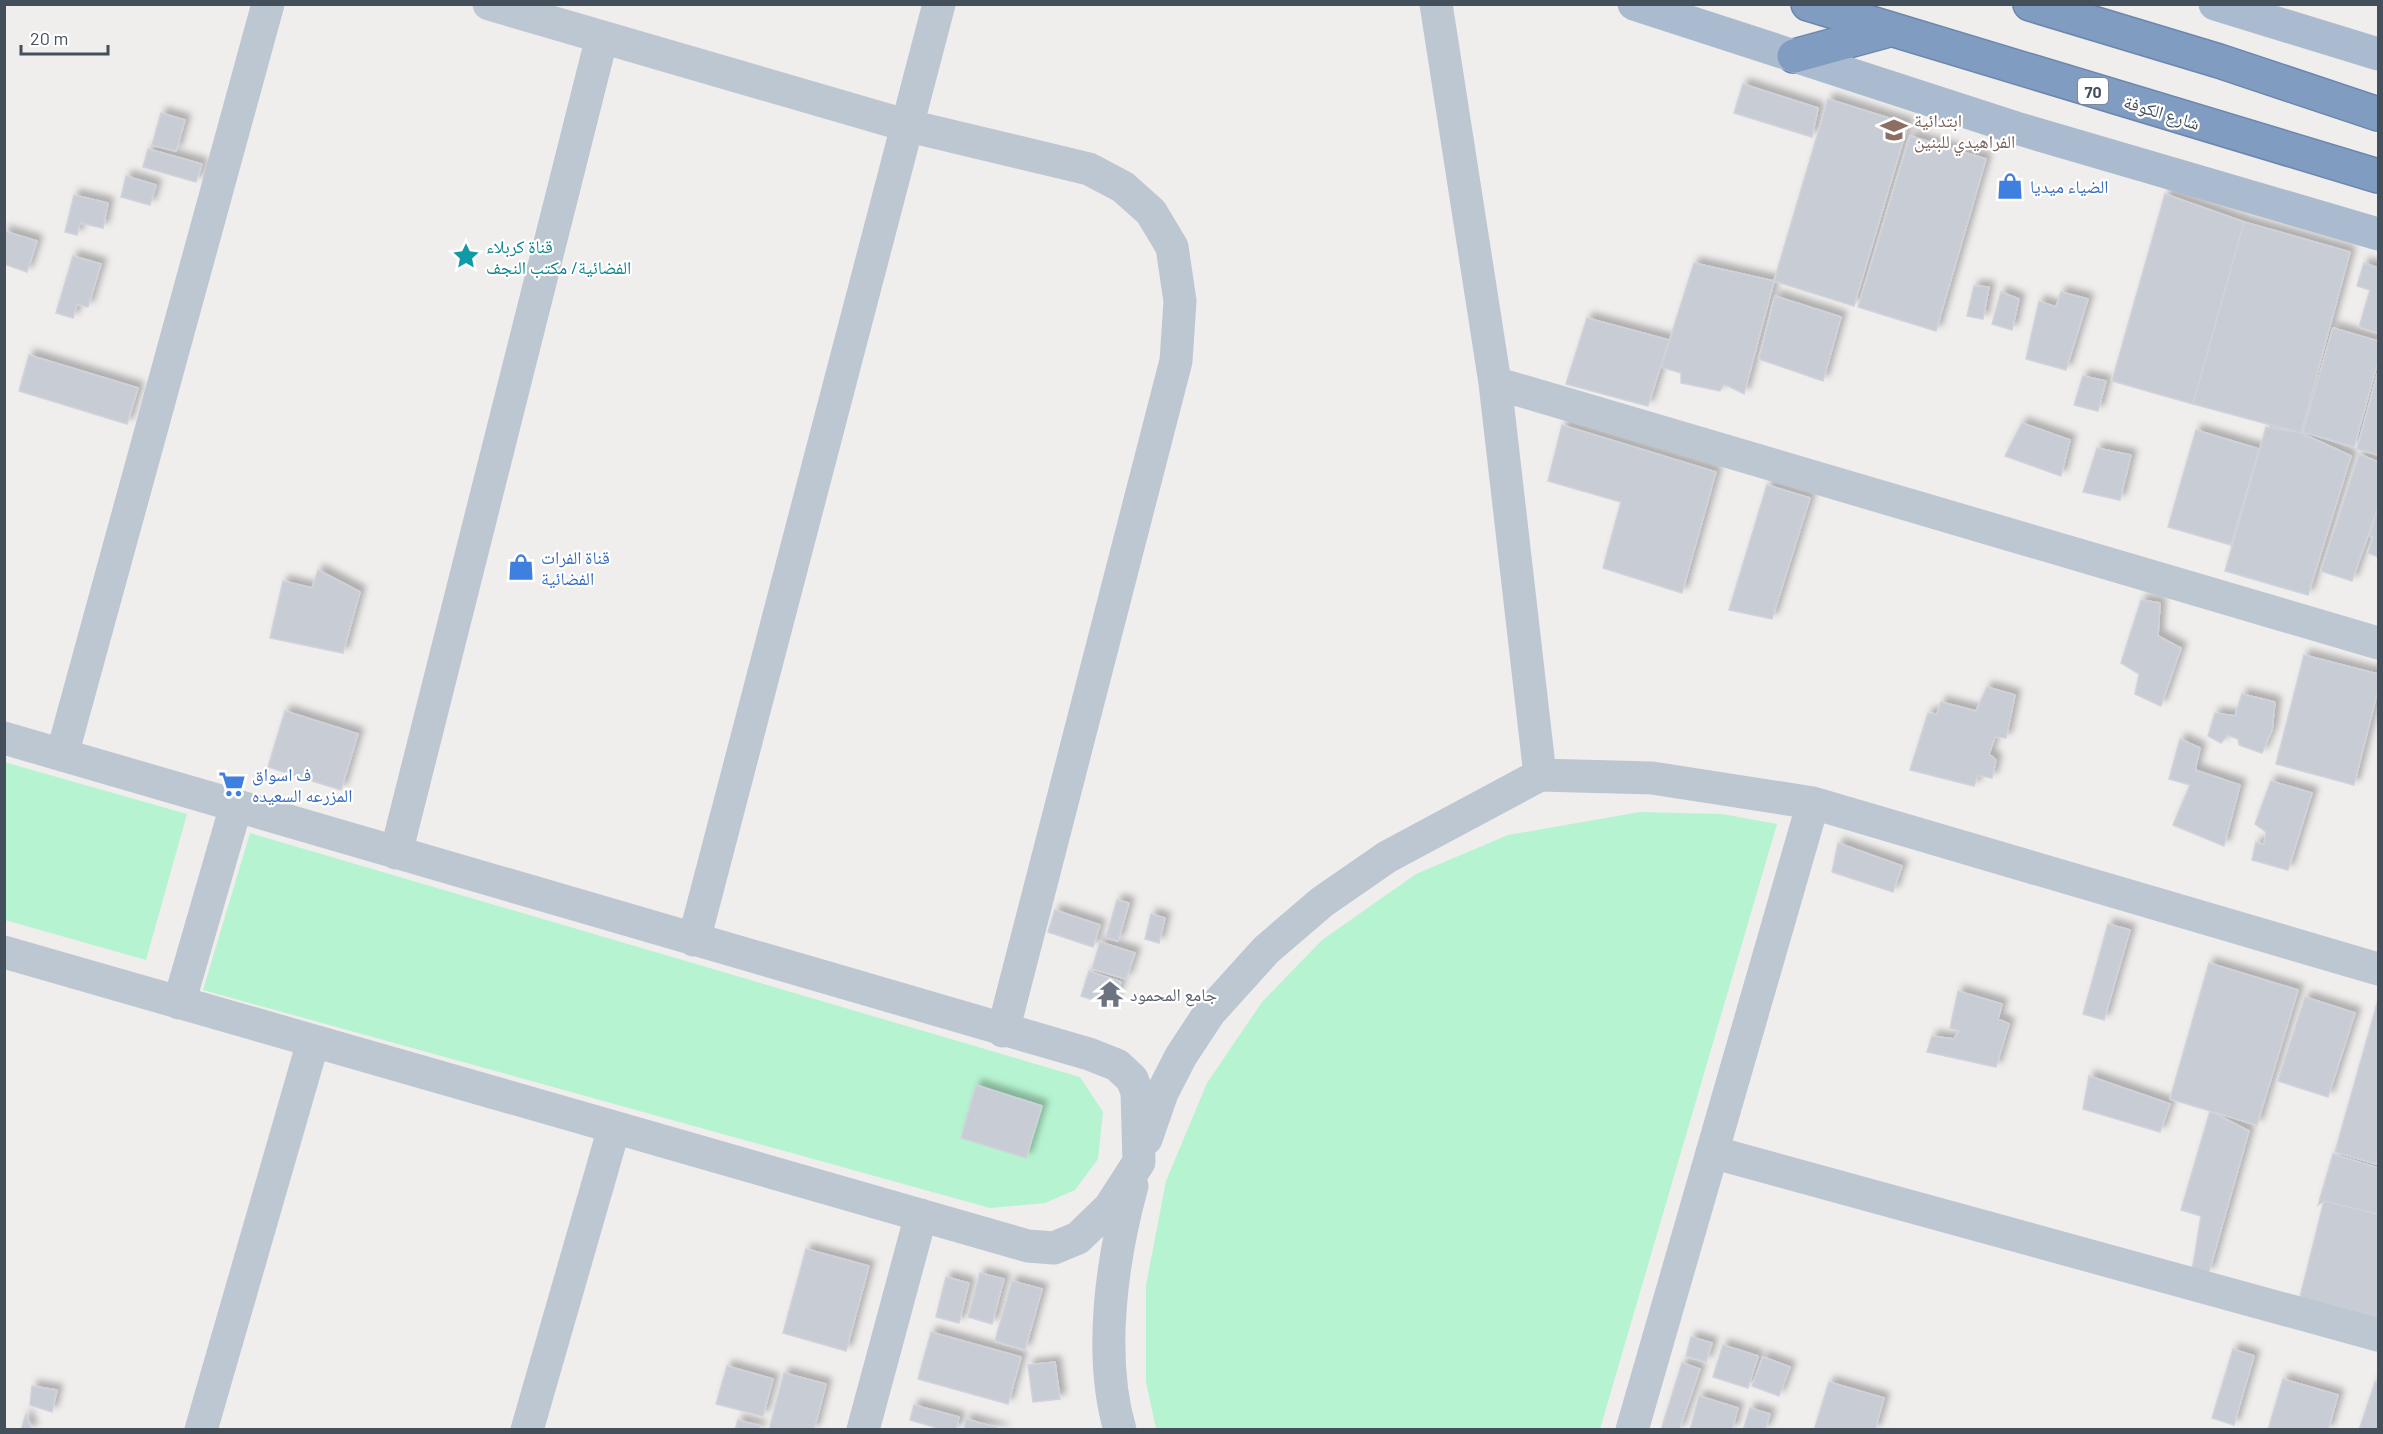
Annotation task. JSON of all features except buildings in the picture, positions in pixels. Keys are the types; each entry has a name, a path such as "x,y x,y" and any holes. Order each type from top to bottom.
{"highway":[{"name":"شارع الكوفة","path":"1809,4 2379,176"},
{"path":"2030,4 2219,61 2379,114"},
{"path":"1794,56 1889,30"}],"main road":[{"path":"1634,4 2016,128 2379,234"},
{"path":"2224,5 2379,54"}],"street":[{"path":"62,755 268,4"},
{"path":"489,4 905,125 1089,169 1123,187 1151,212 1172,247 1180,301 1176,361 1003,1031"},
{"path":"694,940 905,125 939,4"},
{"path":"1436,4 1495,383 1540,775"},
{"path":"396,853 602,37"},
{"path":"1495,383 2379,643"},
{"path":"4,738 1117,1065 1132,1079 1137,1092 1139,1162 1110,1207 1094,1225 1077,1238 1054,1248 1028,1246 179,1003 7,962"},
{"path":"1120,1430 1112,1370 1110,1321 1122,1223 1162,1093 1181,1056 1210,1012 1266,951 1322,902 1387,857 1540,775 1652,778 1813,803 2379,969"},
{"path":"1632,1430 1813,803"},
{"path":"179,1003 236,806"},
{"path":"201,1430 313,1041"},
{"path":"527,1430 614,1128"},
{"path":"1712,1152 2379,1335"},
{"path":"863,1430 921,1215"}],"green space":[{"path":"4,762 187,814 146,960 5,920"},
{"path":"1640,812 1722,814 1777,824 1600,1429 1156,1429 1146,1382 1146,1285 1166,1181 1207,1083 1262,1002 1322,940 1416,874 1508,835"},
{"path":"250,833 1080,1077 1103,1112 1098,1159 1075,1190 1045,1203 990,1208 203,990"}],"place":[{"name":"ابتدائية الفراهيدي للبنين","path":"1894,130"},
{"name":"الضياء ميديا","path":"2010,186"},
{"name":"قناة كربلاء الفضائية/ مكتب النجف","path":"466,256"},
{"name":"قناة الفرات الفضائية","path":"521,567"},
{"name":"ف اسواق المزرعه السعيده","path":"232,784"},
{"name":"جامع المحمود","path":"1110,994"}]}
